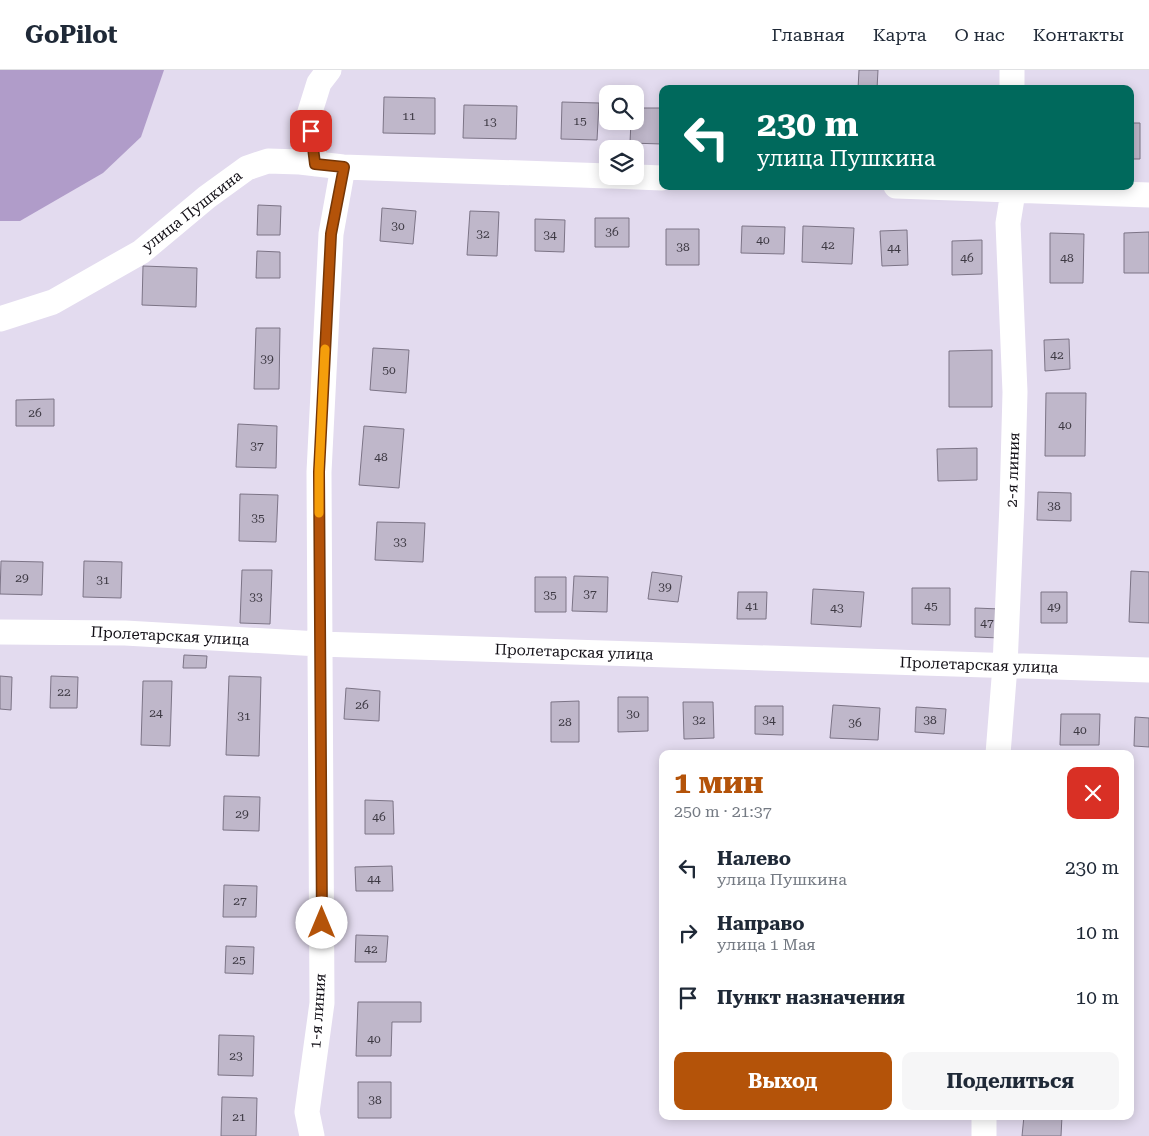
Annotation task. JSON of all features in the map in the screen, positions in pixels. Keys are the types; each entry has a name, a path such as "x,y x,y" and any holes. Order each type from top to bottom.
{"street":[{"path":"315,164 309,115 318,83 329,70"},
{"path":"1012,70 1012,85"},
{"name":"улица Пушкина","path":"0,319 53,302 141,252 207,197 247,168 268,161 344,167 599,176"},
{"name":"1-я линия","path":"312,1136 307,1112 322,1003 319,472 331,244 344,167"},
{"path":"644,177 659,178"},
{"name":"2-я линия","path":"998,750 1005,666 1012,504 1015,392 1008,223 1014,190"},
{"path":"1053,190 1149,195"},
{"name":"Пролетарская улица","path":"0,632 125,633 319,644 1149,670"},
{"path":"984,1120 984,1136"}],"shaded area":[{"path":"0,70 164,70 141,137 103,173 20,221 0,221"}],"building":[{"path":"859,70 878,70 877,85 858,85"},
{"path":"384,97 435,98 435,134 383,133"},
{"path":"562,102 599,103 597,140 561,139"},
{"path":"464,105 517,106 516,139 463,138"},
{"path":"644,108 659,108 659,144 644,143 644,140 630,140 631,130 644,130"},
{"path":"1134,123 1140,123 1140,159 1134,159"},
{"path":"258,205 281,206 280,235 257,235"},
{"path":"382,208 416,211 413,244 380,241"},
{"path":"470,211 499,212 497,256 467,255"},
{"path":"595,218 629,218 629,247 595,247"},
{"path":"535,219 565,220 564,252 535,251"},
{"path":"742,226 785,227 784,254 741,253"},
{"path":"803,226 854,228 852,264 802,262"},
{"path":"666,229 699,229 699,265 666,265"},
{"path":"907,230 908,265 882,266 880,231"},
{"path":"1149,232 1149,273 1124,273 1124,233"},
{"path":"1050,233 1084,234 1083,283 1050,283"},
{"path":"982,240 982,274 952,275 952,241"},
{"path":"257,251 280,252 280,278 256,278"},
{"path":"143,266 197,268 196,307 142,305"},
{"path":"256,328 280,328 279,389 254,389"},
{"path":"1069,339 1070,369 1045,371 1044,340"},
{"path":"373,348 409,350 406,393 370,390"},
{"path":"992,350 992,407 949,407 949,351"},
{"path":"1046,393 1086,393 1085,456 1045,456"},
{"path":"54,399 54,426 16,426 16,400"},
{"path":"238,424 277,426 276,468 236,467"},
{"path":"364,426 404,429 399,488 359,485"},
{"path":"977,448 977,480 938,481 937,449"},
{"path":"1038,492 1071,493 1071,521 1037,520"},
{"path":"240,494 278,495 276,542 239,541"},
{"path":"377,522 425,523 423,562 375,560"},
{"path":"1,561 43,562 42,595 0,594"},
{"path":"84,561 122,562 121,598 83,597"},
{"path":"242,570 272,570 270,624 240,623"},
{"path":"1131,571 1149,572 1149,623 1129,622"},
{"path":"652,572 682,576 678,602 648,599"},
{"path":"574,576 608,577 607,612 572,611"},
{"path":"535,577 566,577 566,612 535,612"},
{"path":"912,588 950,588 950,625 912,624"},
{"path":"813,589 864,592 861,627 811,624"},
{"path":"738,592 767,592 766,619 737,619"},
{"path":"1041,592 1067,592 1067,623 1041,623"},
{"path":"975,608 1000,609 1000,638 975,637"},
{"path":"184,655 207,656 206,668 183,668"},
{"path":"0,676 12,677 11,710 0,709"},
{"path":"51,676 78,677 77,708 50,708"},
{"path":"229,676 261,677 259,756 226,755"},
{"path":"143,681 172,681 170,746 141,745"},
{"path":"346,688 380,691 379,721 344,719"},
{"path":"618,697 648,697 648,731 618,732"},
{"path":"579,701 579,742 551,742 551,702"},
{"path":"683,702 713,702 714,738 684,739"},
{"path":"833,705 880,708 878,740 830,738"},
{"path":"755,706 783,706 783,735 755,734"},
{"path":"916,707 946,709 944,734 915,732"},
{"path":"1061,714 1100,714 1099,745 1060,745"},
{"path":"1135,717 1149,718 1149,747 1134,746"},
{"path":"224,796 260,797 259,831 223,830"},
{"path":"365,800 393,801 394,834 365,834"},
{"path":"392,866 393,891 356,891 355,867"},
{"path":"224,885 257,886 256,917 223,917"},
{"path":"356,935 388,936 386,962 355,962"},
{"path":"226,946 254,947 253,974 225,973"},
{"path":"358,1002 421,1002 421,1022 392,1022 391,1056 356,1056"},
{"path":"219,1035 254,1036 253,1076 218,1075"},
{"path":"358,1082 391,1082 391,1118 358,1118"},
{"path":"222,1097 257,1098 256,1136 221,1136"},
{"path":"1024,1120 1062,1120 1061,1136 1022,1136"}],"slow traffic":[{"path":"319,513 325,349"}],"route":[{"path":"311,131 315,164 344,167 331,234 319,472 322,923"}]}
